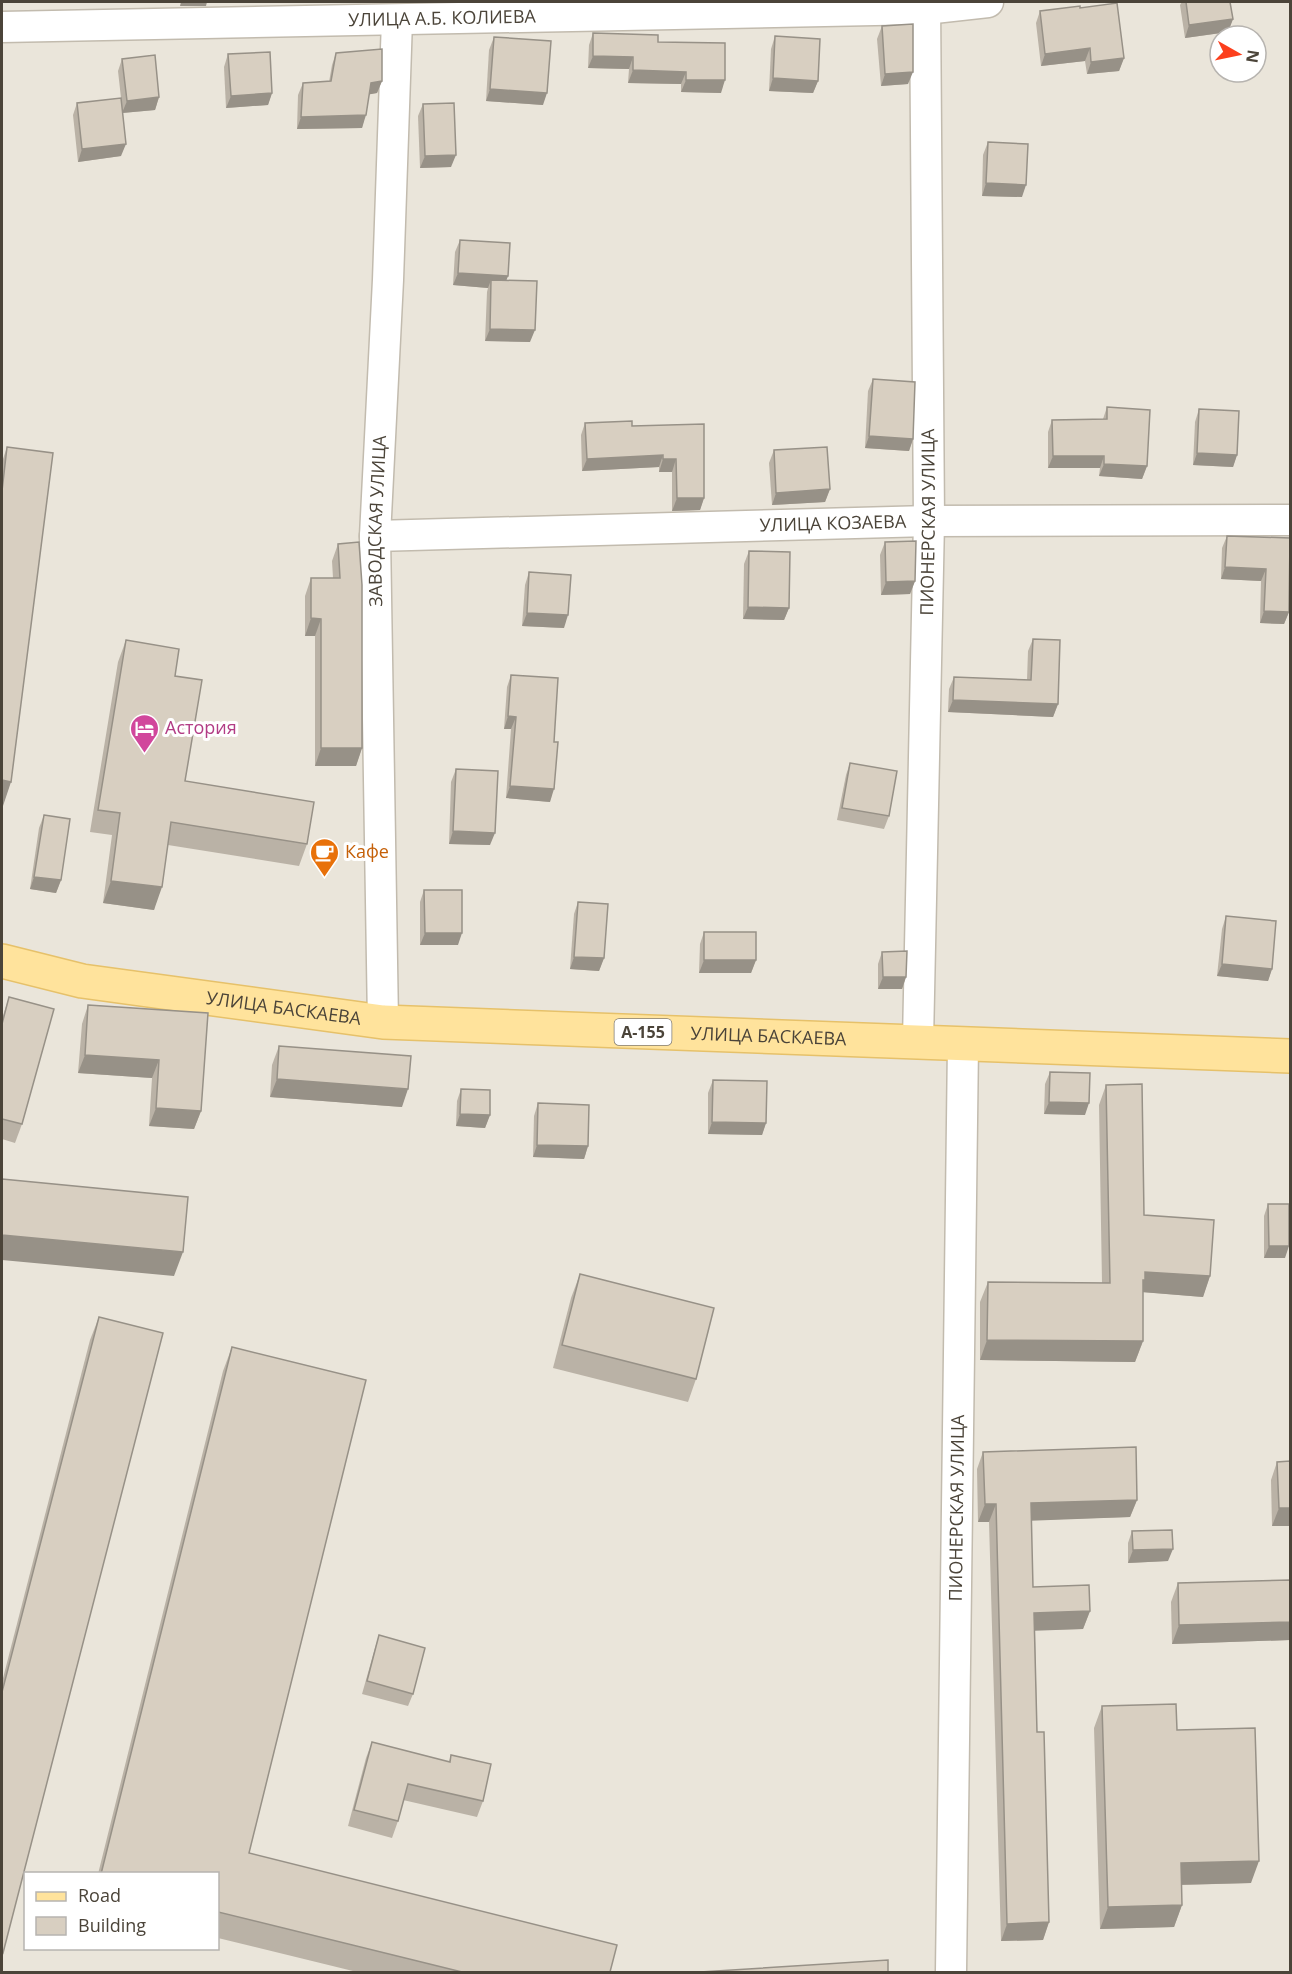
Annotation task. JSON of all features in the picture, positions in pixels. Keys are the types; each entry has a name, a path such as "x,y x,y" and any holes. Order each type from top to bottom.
{"main road":[{"name":"УЛИЦА БАСКАЕВА","path":"2,961 82,981 383,1022 1290,1056"}],"street":[{"name":"УЛИЦА А.Б. КОЛИЕВА","path":"2,27 398,20 431,11 925,5 988,2"},
{"name":"ПИОНЕРСКАЯ УЛИЦА","path":"918,1041 929,521 925,5"},
{"name":"ЗАВОДСКАЯ УЛИЦА","path":"383,1022 375,536 398,20"},
{"name":"УЛИЦА КОЗАЕВА","path":"375,536 929,521 1290,520"},
{"name":"ПИОНЕРСКАЯ УЛИЦА","path":"951,1972 963,1044"}],"shaded area":[{"path":"2,2 1290,2 1290,1972 2,1972"}],"building":[{"path":"1186,2 1230,2 1233,19 1189,25"},
{"path":"1117,3 1124,58 1091,62 1090,48 1045,54 1040,11"},
{"path":"913,24 913,72 885,74 882,26"},
{"path":"593,33 658,35 658,42 725,43 725,80 686,80 686,72 633,70 633,57 593,56"},
{"path":"775,36 820,39 818,81 773,78"},
{"path":"494,37 551,41 547,93 490,89"},
{"path":"382,49 382,81 371,83 366,115 301,117 303,83 331,81 336,53"},
{"path":"270,52 272,93 231,96 228,54"},
{"path":"155,55 159,97 127,101 122,59"},
{"path":"121,98 126,144 82,149 77,103"},
{"path":"454,103 456,155 425,156 423,104"},
{"path":"988,142 1028,144 1026,185 986,183"},
{"path":"460,240 510,243 508,276 458,273"},
{"path":"491,280 537,281 535,330 490,329"},
{"path":"873,379 915,382 913,439 869,436"},
{"path":"1107,407 1150,410 1147,466 1104,464 1104,456 1053,456 1052,420 1107,419"},
{"path":"1199,409 1239,411 1237,455 1197,453"},
{"path":"632,421 632,426 704,424 704,498 677,498 676,459 663,459 663,455 587,459 585,423"},
{"path":"7,447 53,453 11,782 2,780 2,491"},
{"path":"827,447 830,489 776,493 774,450"},
{"path":"1227,536 1290,538 1289,612 1264,611 1266,569 1225,567"},
{"path":"916,541 915,581 886,582 885,542"},
{"path":"359,542 362,585 362,748 321,748 321,619 311,618 311,578 340,578 338,544"},
{"path":"749,551 790,552 789,608 748,607"},
{"path":"529,572 571,575 568,615 527,613"},
{"path":"1033,639 1060,640 1058,704 953,700 954,677 1031,680"},
{"name":"Астория","path":"126,640 179,649 175,676 202,680 185,781 314,802 307,844 171,822 162,887 111,881 120,813 98,810"},
{"path":"511,675 558,678 554,742 558,742 554,789 510,786 516,717 508,716"},
{"path":"850,763 897,771 889,816 842,808"},
{"path":"456,769 498,771 495,833 453,831"},
{"path":"44,815 70,819 61,880 34,877"},
{"path":"424,890 462,890 462,933 425,933"},
{"path":"578,902 608,904 604,958 574,957"},
{"path":"1226,916 1276,921 1272,969 1222,964"},
{"path":"704,932 756,932 756,960 704,960"},
{"path":"907,951 906,977 883,977 882,952"},
{"path":"9,997 54,1009 22,1124 2,1119 2,1024"},
{"path":"88,1005 208,1013 201,1111 156,1108 159,1060 85,1055"},
{"path":"279,1046 411,1056 408,1089 277,1079"},
{"path":"1050,1072 1090,1073 1089,1103 1049,1102"},
{"path":"713,1080 767,1081 766,1123 712,1122"},
{"path":"1142,1084 1144,1215 1214,1220 1210,1276 1145,1272 1143,1341 987,1340 988,1282 1110,1283 1106,1085"},
{"path":"461,1089 490,1090 490,1115 460,1114"},
{"path":"538,1103 589,1105 588,1146 537,1145"},
{"path":"2,1179 188,1197 183,1252 2,1235"},
{"path":"1268,1204 1289,1204 1289,1246 1269,1246"},
{"path":"580,1274 714,1308 696,1379 562,1345"},
{"path":"99,1317 163,1333 3,1953 2,1692"},
{"path":"232,1347 366,1380 249,1853 617,1945 610,1972 462,1972 219,1912 219,1872 101,1872"},
{"path":"1136,1447 1137,1500 1031,1503 1033,1587 1089,1585 1090,1611 1034,1613 1037,1732 1044,1732 1049,1922 1007,1924 996,1504 985,1504 983,1452"},
{"path":"1290,1461 1290,1508 1279,1508 1277,1462"},
{"path":"1172,1530 1173,1549 1133,1550 1132,1531"},
{"path":"1290,1580 1290,1622 1179,1625 1178,1583"},
{"path":"379,1635 425,1648 413,1694 367,1681"},
{"path":"1176,1704 1177,1730 1255,1728 1259,1861 1181,1863 1182,1905 1108,1907 1102,1706"},
{"path":"372,1742 450,1762 451,1755 491,1764 483,1801 408,1784 398,1821 354,1810"},
{"path":"888,1960 888,1972 700,1972"}],"place":[{"name":"Астория","path":"144,754"},
{"name":"Кафе","path":"324,878"}]}
